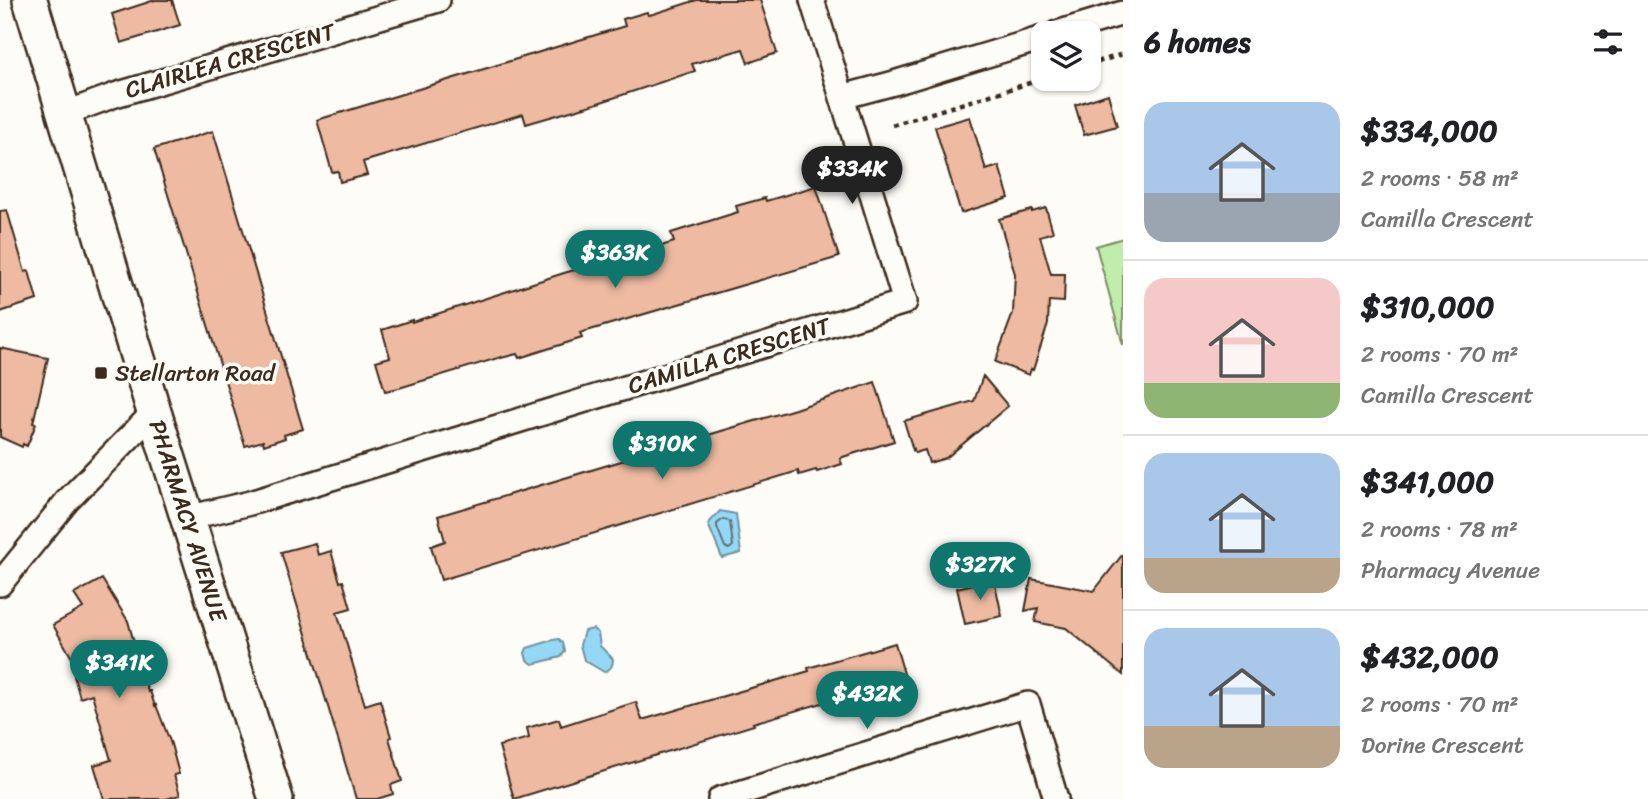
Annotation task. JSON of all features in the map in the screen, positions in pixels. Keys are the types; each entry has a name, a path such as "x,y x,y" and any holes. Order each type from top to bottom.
{"street":[{"name":"PHARMACY AVENUE","path":"30,0 154,412 276,799"},
{"name":"CLAIRLEA CRESCENT","path":"64,114 111,96 439,0"},
{"path":"812,0 842,97 1031,42"},
{"path":"1097,21 1123,13"},
{"name":"CAMILLA CRESCENT","path":"187,518 250,503 905,302 842,97"},
{"path":"0,584 67,501 154,412"},
{"path":"720,799 1028,704 1055,799"}],"path":[{"path":"1101,61 1123,54"},
{"path":"892,125 1031,83"}],"green space":[{"path":"1123,238 1123,345 1096,246"}],"water":[{"path":"720,511 736,514 741,553 722,558 708,524"},
{"path":"593,629 598,633 600,646 613,659 611,667 604,672 584,660 580,645 584,631"},
{"path":"559,639 565,651 561,657 533,664 527,660 527,648"}],"building":[{"path":"155,0 172,0 180,25 121,43 112,14"},
{"path":"697,0 760,0 777,53 748,63 743,49 692,64 695,71 595,104 526,124 523,114 363,162 367,175 340,182 338,171 332,172 317,120 625,26 623,19 647,12 648,15 653,14"},
{"path":"1108,94 1117,126 1084,135 1075,105"},
{"path":"970,117 986,170 999,166 1009,198 961,213 935,127"},
{"path":"213,131 303,429 264,445 263,441 245,446 154,149"},
{"path":"816,186 839,257 580,333 582,338 519,358 517,354 501,357 385,391 376,361 390,357 382,330 674,242 671,233 738,212 736,206 765,198 766,201"},
{"path":"1046,208 1053,232 1040,236 1051,274 1065,274 1064,302 1049,301 1048,324 1029,375 995,362 1013,313 1015,274 999,219"},
{"path":"7,210 25,272 29,271 37,300 0,312 0,211"},
{"path":"0,348 48,358 33,423 36,424 27,446 23,444 22,447 0,437"},
{"path":"983,376 1008,406 946,458 929,463 925,450 915,453 904,421 974,401"},
{"path":"875,382 894,441 843,457 840,459 842,464 817,472 816,470 799,475 798,471 441,580 431,546 445,541 438,516 795,409"},
{"path":"315,543 318,555 331,551 340,582 343,581 351,608 337,612 365,705 380,700 402,781 391,785 393,794 377,799 356,799 281,552"},
{"path":"1123,554 1123,675 1066,628 1035,622 1038,608 1025,611 1031,579 1094,591"},
{"path":"102,579 128,621 148,692 150,691 171,744 179,774 174,775 180,795 166,799 104,799 94,765 111,760 92,694 80,698 74,676 81,674 53,625 83,608 74,594"},
{"path":"994,579 1002,616 965,624 957,588"},
{"path":"895,643 905,677 890,682 891,686 837,703 836,699 753,723 754,725 514,799 499,746 529,738 527,728 559,719 561,726 636,702 642,720"}],"place":[{"name":"Stellarton Road","path":"101,373"}]}
